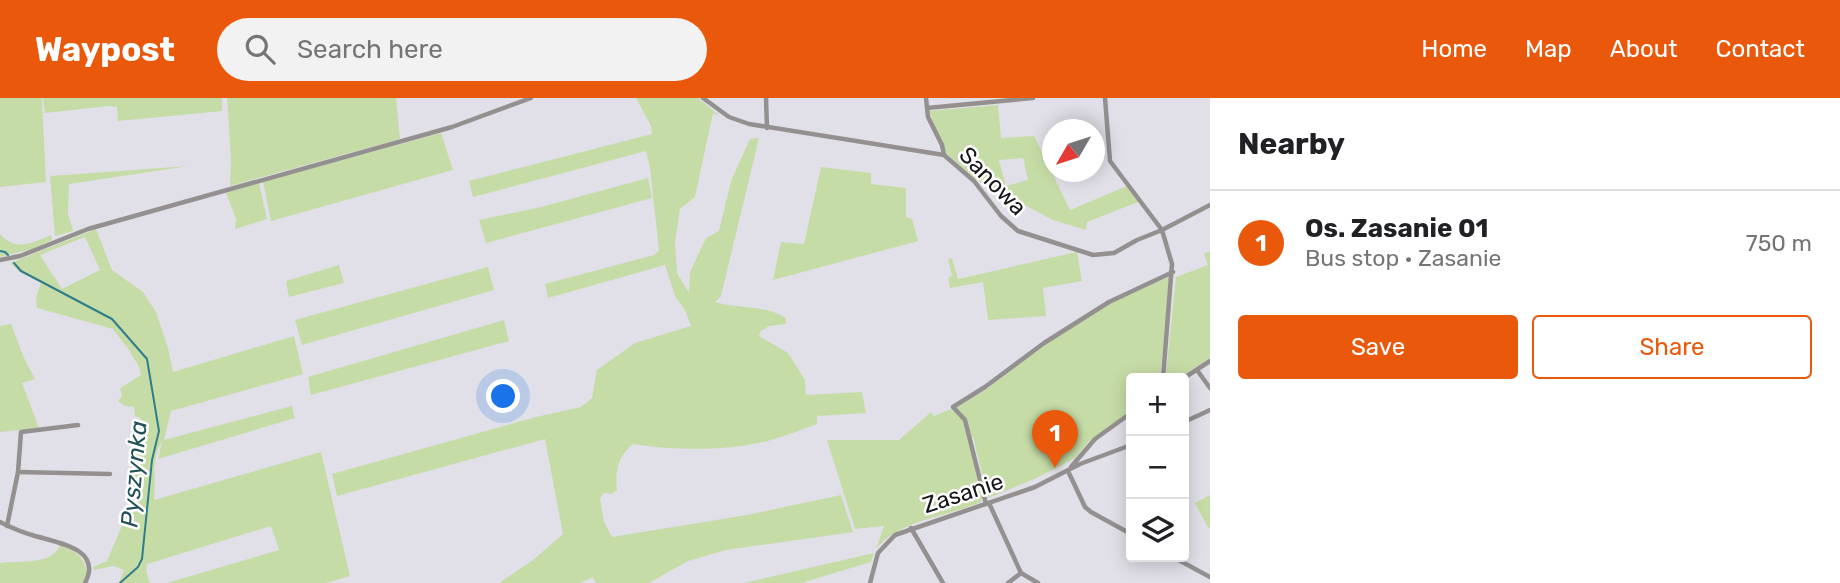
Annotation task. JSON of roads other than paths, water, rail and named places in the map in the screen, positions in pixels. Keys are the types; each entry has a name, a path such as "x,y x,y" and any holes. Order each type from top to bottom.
{"street":[{"path":"0,260 20,256 88,229 452,127 531,98"},
{"name":"Sanowa","path":"703,98 729,117 768,128 944,155 975,181 1010,225 1026,235 1079,252 1100,256 1114,253 1210,205"},
{"path":"766,98 768,128"},
{"path":"926,98 928,117 944,155"},
{"path":"928,107 1033,98"},
{"path":"1105,98 1110,161 1163,230 1173,272 1163,373"},
{"path":"1038,583 1021,573 987,504 965,420 953,407 1044,343 1109,302 1173,272"},
{"path":"1189,375 1210,361"},
{"path":"1197,370 1210,388"},
{"path":"1189,420 1210,410"},
{"path":"1126,417 1095,439 1068,471 1085,507 1126,531"},
{"path":"8,526 18,472 21,432 78,425"},
{"name":"Zasanie","path":"870,583 876,558 881,547 890,538 911,528 1035,487 1091,459 1126,447"},
{"path":"18,472 110,474"},
{"path":"0,522 76,549 89,569 85,583"},
{"path":"911,528 943,583"},
{"path":"1182,562 1210,577"},
{"path":"1008,583 1021,573"}],"waterway":[{"name":"Pyszynka","path":"0,251 8,255"},
{"name":"Pyszynka","path":"14,263 21,271 112,319 147,359 159,431 152,460 142,559 138,567 120,583"}],"place":[{"name":"Os. Zasanie 01","path":"1055,468"}]}
